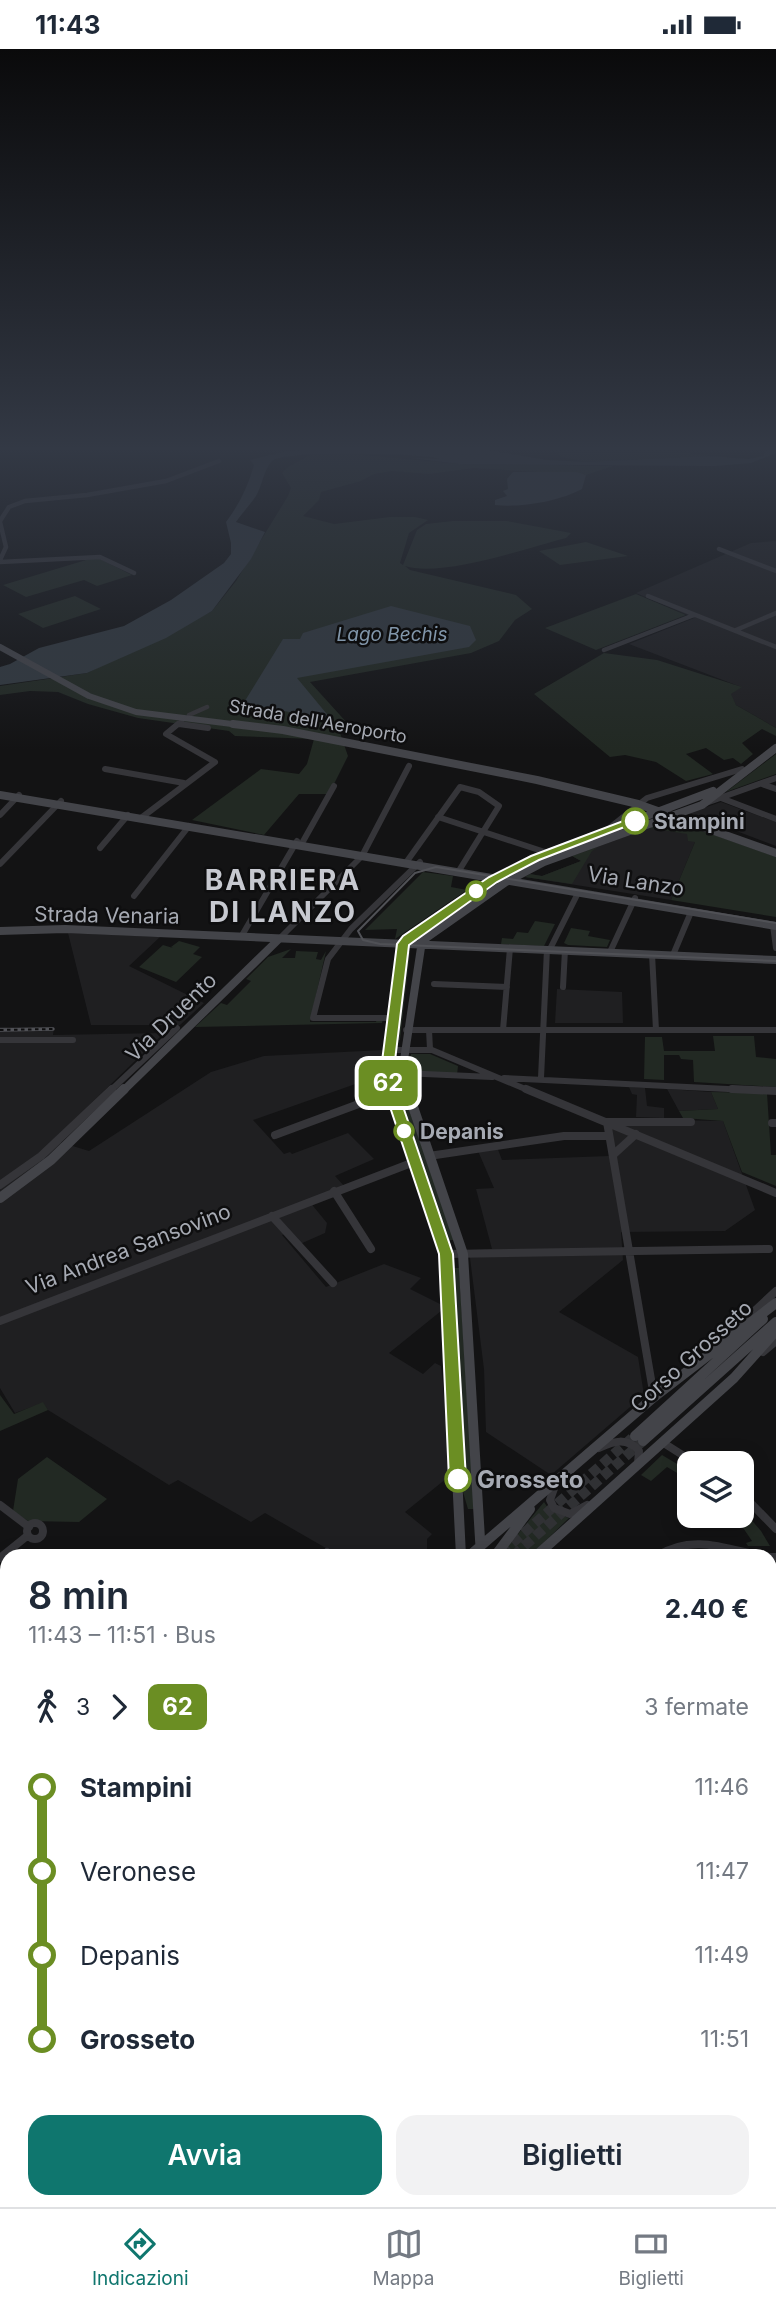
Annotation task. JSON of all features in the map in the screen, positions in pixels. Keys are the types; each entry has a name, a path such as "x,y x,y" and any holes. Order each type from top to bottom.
{"main road":[{"name":"Strada dell'Aeroporto","path":"0,645 110,705 136,712 283,730 639,802 776,851"},
{"path":"461,1549 446,1254 386,1071 403,944 407,939 548,853 662,810 701,801 776,743"},
{"path":"479,1549 463,1254 402,1073 403,1050 422,941 503,879 675,815 701,801 776,748"},
{"path":"0,793 299,843"},
{"path":"60,803 299,843"},
{"name":"Via Lanzo","path":"299,843 578,893 775,924"},
{"name":"Via Lanzo","path":"419,864 775,924"},
{"name":"Strada Venaria","path":"0,931 65,929 776,960"},
{"name":"Via Druento","path":"0,1198 279,939"},
{"path":"269,949 295,939"},
{"name":"Corso Grosseto","path":"482,1549 543,1492 654,1398 776,1305"},
{"name":"Corso Grosseto","path":"776,1305 639,1439 776,1322"},
{"name":"Corso Grosseto","path":"544,1549 734,1378 776,1331"},
{"path":"500,1549 543,1492"}],"street":[{"path":"719,549 776,571"},
{"path":"0,561 100,557 134,573"},
{"path":"648,596 776,647"},
{"path":"735,631 776,613"},
{"path":"604,650 695,614"},
{"path":"189,715 207,707"},
{"path":"143,816 184,782 215,762 166,734 181,723 208,728"},
{"name":"Via Druento","path":"279,939 363,854 409,766"},
{"path":"105,769 184,782"},
{"path":"603,834 639,802 742,769"},
{"path":"701,801 721,798 776,778"},
{"path":"761,783 776,789"},
{"path":"241,937 334,786"},
{"path":"406,862 460,787 479,792 499,806 460,869"},
{"path":"0,815 18,796"},
{"path":"721,798 776,819"},
{"path":"0,864 60,803"},
{"path":"100,848 128,815"},
{"path":"438,817 548,853"},
{"path":"134,896 189,826"},
{"path":"392,1018 313,1018 327,961 341,942 419,864"},
{"path":"541,1078 549,949 578,893"},
{"path":"610,952 634,900"},
{"path":"674,955 691,912"},
{"path":"775,924 776,948"},
{"path":"503,1030 510,948"},
{"path":"563,987 565,950"},
{"path":"652,954 656,1030"},
{"path":"434,984 507,987"},
{"name":"Via Druento","path":"0,1185 46,1158 177,1028"},
{"path":"407,1030 776,1030"},
{"path":"429,1030 429,1049"},
{"path":"1,1041 73,1039"},
{"path":"388,1050 429,1049 776,1193"},
{"path":"402,1073 776,1091"},
{"path":"519,1086 527,1078"},
{"path":"275,1135 391,1092"},
{"path":"607,1122 691,1122"},
{"path":"607,1122 654,1398"},
{"path":"613,1155 636,1134"},
{"path":"429,1156 565,1136 609,1136"},
{"name":"Via Andrea Sansovino","path":"0,1321 414,1162"},
{"path":"334,1191 371,1249"},
{"path":"272,1216 333,1283"},
{"path":"446,1254 774,1249"},
{"name":"Corso Grosseto","path":"702,1359 776,1291"},
{"name":"Corso Grosseto","path":"734,1378 776,1341"},
{"name":"Corso Grosseto","path":"593,1450 615,1441 626,1441 638,1450 637,1464"},
{"path":"662,1442 677,1452"},
{"name":"Corso Grosseto","path":"558,1479 550,1502 561,1513 574,1513 598,1499"},
{"path":"0,1505 28,1532 10,1549"},
{"path":"754,1506 776,1528"},
{"path":"669,1549 699,1542 716,1543 737,1549"}],"shaded area":[{"path":"256,549 404,549 400,563 403,565 410,549 527,549 461,565 420,569 405,566 410,570 516,595 532,609 515,620 499,641 471,653 310,682 349,725 340,733 348,756 329,794 299,794 264,835 192,820 261,769 299,774 307,764 314,739 235,736 229,731 138,718 88,704 58,692 30,691 0,695 0,686 87,673 212,611 236,581"},
{"path":"606,549 628,556 560,565 539,551"},
{"path":"738,549 776,549 776,728 736,705 730,694 741,687 629,644 694,618 636,593"},
{"path":"96,557 132,575 97,586 84,580 26,597 3,585"},
{"path":"636,594 686,615 596,650 545,628"},
{"path":"75,596 101,609 43,628 18,614"},
{"path":"604,653 657,660 742,687 731,694 736,705 776,728 776,736 762,729 742,743 753,754 741,764 733,758 724,760 706,748 686,754 713,774 686,781 656,762 625,755 610,757 534,694"},
{"path":"776,754 776,774 726,792"},
{"path":"721,802 776,822 776,846 689,813"},
{"path":"672,820 700,830 671,900 525,877 530,874 542,876 581,861 572,856"},
{"path":"672,820 776,857 776,917 671,900 695,842 688,841 687,834 649,828"},
{"path":"598,847 592,851 572,884 525,877 530,874 542,876 581,861 572,856"},
{"path":"423,872 453,876 451,887 467,890 395,939 397,929 365,930"},
{"path":"535,921 555,924 544,946 501,944 502,938 513,939 517,932 528,933"},
{"path":"571,928 590,931 588,936 610,940 607,947 568,945 564,943"},
{"path":"68,933 160,937 129,966 204,1003 180,1025 91,1025"},
{"path":"179,941 200,947 193,954 202,957 176,982 139,967 163,945 173,948 171,947"},
{"path":"291,949 282,958 295,958 296,951 318,952 316,959 321,960 326,951 310,1022 376,1022 377,1019 383,1019 382,1023 195,1027 221,1003 227,1005 251,981 246,979 268,957"},
{"path":"405,952 410,952 400,1040 392,1040"},
{"path":"557,989 622,992 623,1023 555,1023"},
{"path":"0,1027 54,1027 53,1035 164,1033 53,1140 89,1151 211,1072 264,1056 383,1050 381,1075 253,1120 284,1154 292,1154 348,1133 374,1159 335,1176 345,1187 309,1201 327,1223 325,1233 300,1244 290,1232 282,1235 326,1287 384,1264 421,1278 410,1289 446,1307 389,1353 423,1374 435,1363 441,1366 452,1474 405,1512 432,1534 427,1539 427,1549 328,1549 265,1513 251,1522 178,1480 169,1485 48,1410 43,1403 15,1413 0,1388"},
{"path":"713,1036 754,1036 756,1057 776,1059 776,1087 694,1082 693,1060 681,1059 679,1055 664,1055 664,1080 644,1079 645,1037 662,1037 664,1051 715,1051"},
{"path":"411,1054 430,1054 458,1066 457,1075 409,1072"},
{"path":"390,1060 398,1060 398,1078 454,1240 448,1240 435,1210 390,1078"},
{"path":"629,1087 645,1088 647,1106 664,1108 664,1118 636,1117 637,1095 632,1094"},
{"path":"667,1089 711,1092 718,1109 679,1111"},
{"path":"711,1092 767,1093 771,1155 776,1155 776,1186 742,1172 723,1121 683,1118 679,1111 718,1109"},
{"path":"606,1119 723,1121 755,1210 725,1231 621,1232 623,1260 559,1312 638,1357 644,1395 551,1475 486,1432 484,1369 469,1250 492,1249 476,1189 494,1188 478,1151 497,1147 502,1160 609,1156"},
{"path":"450,1268 459,1268 474,1509 468,1509 463,1492"},
{"path":"0,1395 14,1414 43,1402 48,1410 0,1431"},
{"path":"662,1455 677,1464 677,1473 667,1467 651,1481 641,1475"},
{"path":"47,1457 107,1499 79,1522 28,1521 13,1511 18,1479"},
{"path":"544,1502 550,1511 569,1518 537,1549 506,1549"},
{"path":"754,1523 770,1546 748,1546 746,1543 752,1541 743,1528 754,1528"}],"water":[{"path":"231,549 256,549 212,611 166,638 87,673 0,685 0,667 39,648 124,626 171,600 224,563 231,554"},
{"name":"Lago Bechis","path":"391,606 470,626 476,640 469,647 297,678 331,719 243,704 283,639 300,639 303,633"}],"tunnel":[{"path":"506,1549 632,1438"},
{"path":"521,1549 643,1441"}],"tram line":[{"path":"776,923 436,867 415,873 358,931 363,940 380,944 776,961"}],"railway":[{"path":"0,1030 53,1029"}],"bus line":[{"name":"62","path":"458,1479 446,1254 387,1077 390,1031 403,944 493,880 535,858 635,821"}],"place":[{"name":"Stampini","path":"635,821"},
{"name":"Depanis","path":"404,1131"},
{"name":"Grosseto","path":"458,1479"}],"district":[{"name":"BARRIERA DI LANZO","path":"283,896"}]}
